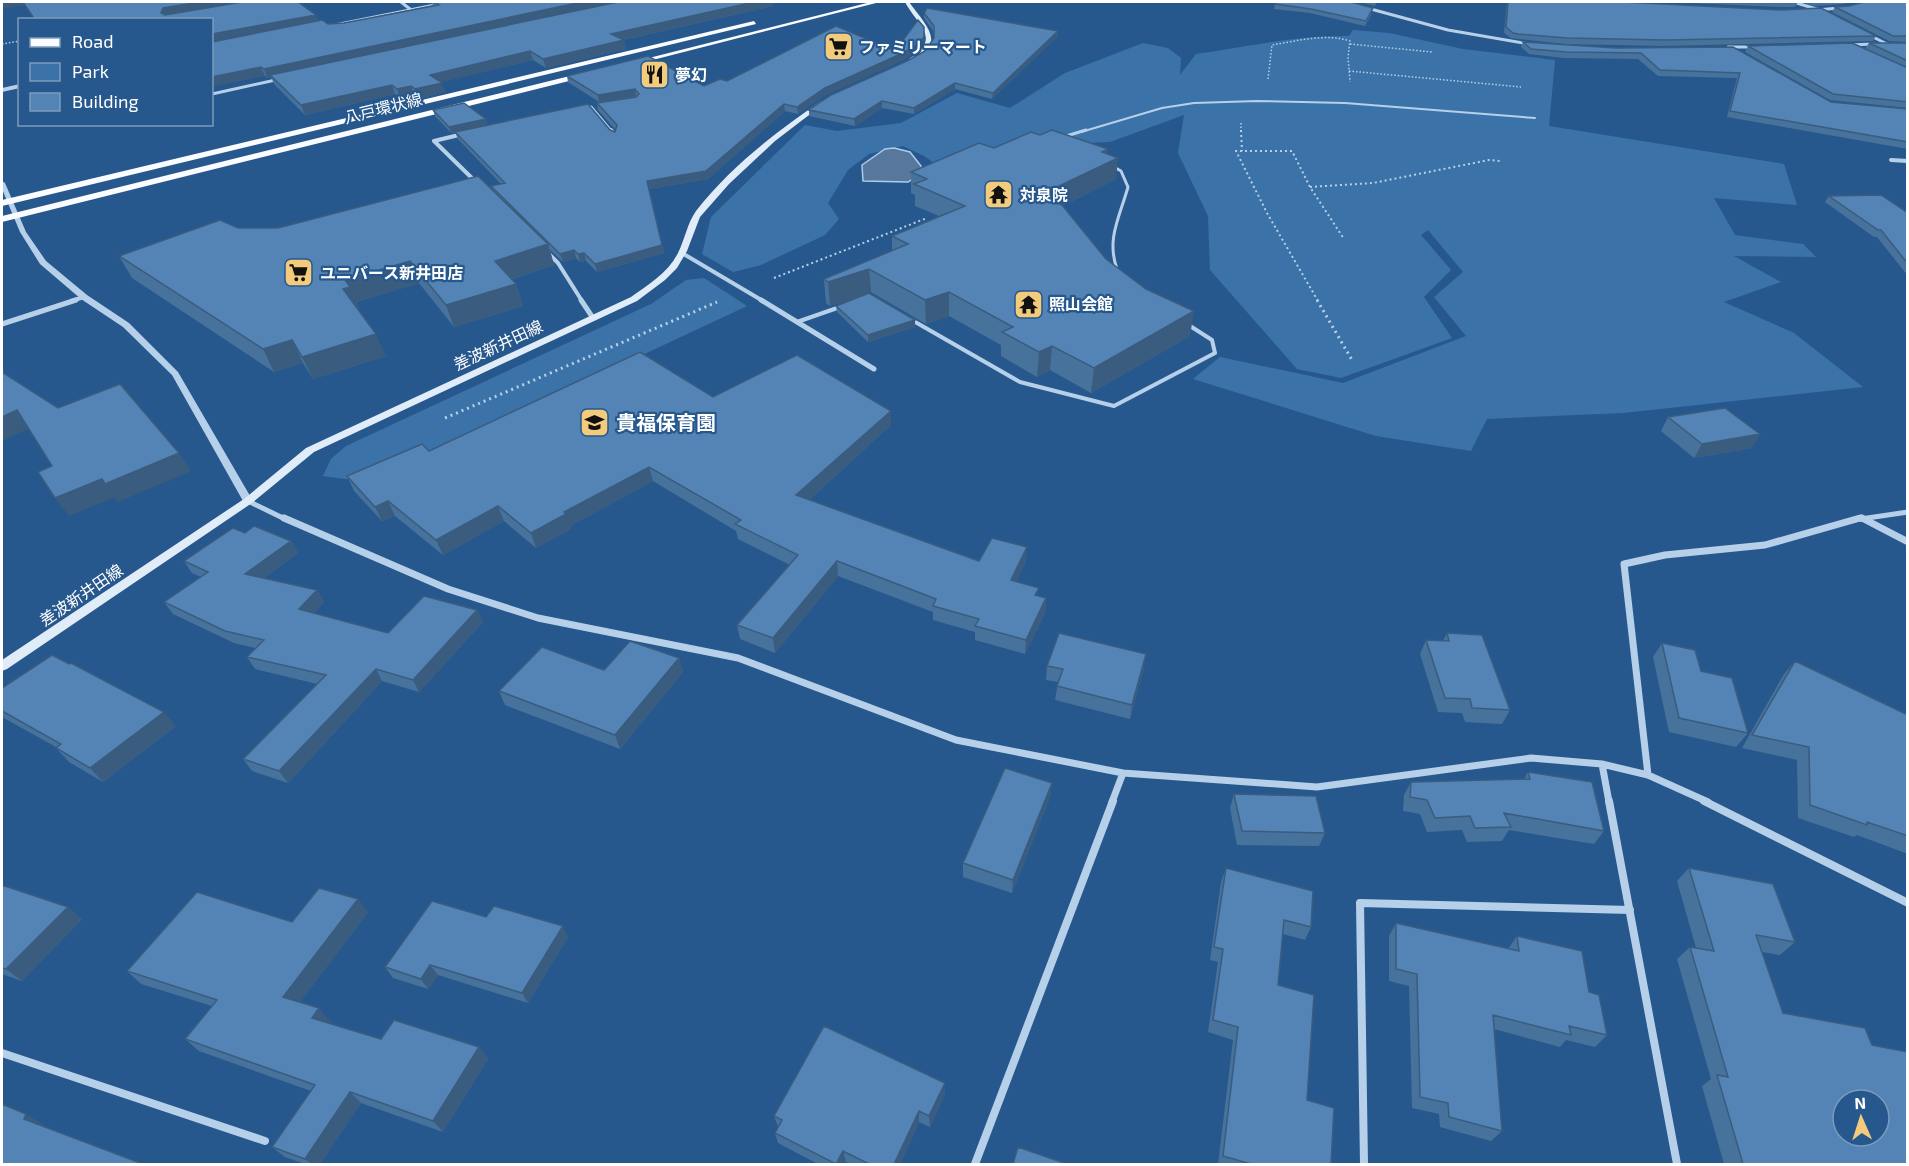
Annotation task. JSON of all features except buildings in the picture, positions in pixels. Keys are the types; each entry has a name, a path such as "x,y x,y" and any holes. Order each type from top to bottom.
{"main road":[{"name":"八戸環状線","path":"6,202 842,2"},
{"path":"618,67 877,2"},
{"path":"906,63 921,54 929,44 929,33 907,2"},
{"name":"八戸環状線","path":"2,219 595,72"},
{"name":"差波新井田線","path":"2,666 248,501 310,450 634,298 669,273 682,254 695,219 717,191 797,120 828,98"}],"street":[{"path":"401,2 410,9"},
{"path":"316,27 446,2"},
{"path":"1792,2 1829,15"},
{"path":"1365,7 1448,30 1536,45"},
{"path":"1798,10 1844,8"},
{"path":"1868,34 1887,44"},
{"path":"1839,45 1897,45"},
{"path":"1850,45 1860,50"},
{"path":"1720,47 1763,47"},
{"path":"1730,47 1740,53"},
{"path":"213,94 280,79"},
{"path":"2,90 18,87"},
{"path":"580,109 603,106"},
{"path":"591,107 615,135"},
{"path":"468,133 434,141 483,189"},
{"path":"1892,160 1908,161"},
{"path":"2,183 6,202 17,214 23,232 43,262 84,297 126,325 175,374 248,501 313,532 448,589 538,618 738,658 956,740 1123,773 1317,787 1531,758 1602,764 1648,775 1736,815 1908,903"},
{"path":"541,247 558,263 593,318"},
{"path":"682,254 874,369"},
{"path":"2,324 84,297"},
{"path":"1648,775 1624,564 1643,557 1673,552 1733,550 1793,540 1860,518 1908,512"},
{"path":"1860,518 1908,542"},
{"path":"1602,764 1677,1164"},
{"path":"975,1164 1123,773"},
{"path":"1364,1164 1360,903 1630,910"},
{"path":"2,1053 265,1141"}],"lane":[{"path":"1059,138 1162,108 1194,103 1265,101 1352,104 1535,118"},
{"path":"1106,163 1121,171 1128,187 1110,239 1111,257 1120,275"},
{"path":"797,322 849,303"},
{"path":"900,314 1020,382 1114,406 1215,353 1212,340 1184,322"}],"path":[{"path":"1265,101 1272,45 1333,38 1350,41 1349,71 1352,104"},
{"path":"2,44 18,41"},
{"path":"1350,44 1442,53"},
{"path":"1349,71 1521,87"},
{"path":"1344,240 1310,187 1292,152 1236,151 1267,213 1352,360"},
{"path":"1310,187 1373,183 1489,160 1501,161"},
{"path":"443,418 745,290 927,218"}],"green space":[{"path":"1353,30 1389,33 1463,49 1555,60 1549,126 1784,164 1797,205 1714,198 1735,235 1803,244 1816,257 1734,256 1781,282 1724,302 1794,333 1863,387 1623,413 1487,419 1471,451 1376,436 1193,379 1220,357 1343,383 1466,336 1434,297 1463,272 1428,230 1421,235 1451,270 1424,297 1452,338 1341,378 1297,369 1210,270 1208,216 1178,153 1184,115 1110,142 1013,146 934,163 903,146 869,154 848,170 828,203 839,219 825,235 761,265 733,272 702,254 711,217 805,125 837,131 901,123 957,93 1010,108 1065,73 1143,43 1168,48 1181,58 1180,75 1196,54 1291,39 1349,36"},
{"path":"704,278 747,306 444,448 372,478 345,479 323,476 331,459 346,446 651,304 686,280"}],"shaded area":[{"path":"894,148 910,152 921,166 920,174 908,182 863,181 862,165 885,149"}],"place":[{"name":"ファミリーマート","path":"838,47"},
{"name":"夢幻","path":"654,75"},
{"name":"対泉院","path":"999,195"},
{"name":"ユニバース新井田店","path":"299,273"},
{"name":"照山会館","path":"1028,304"},
{"name":"貴福保育園","path":"595,423"}]}
